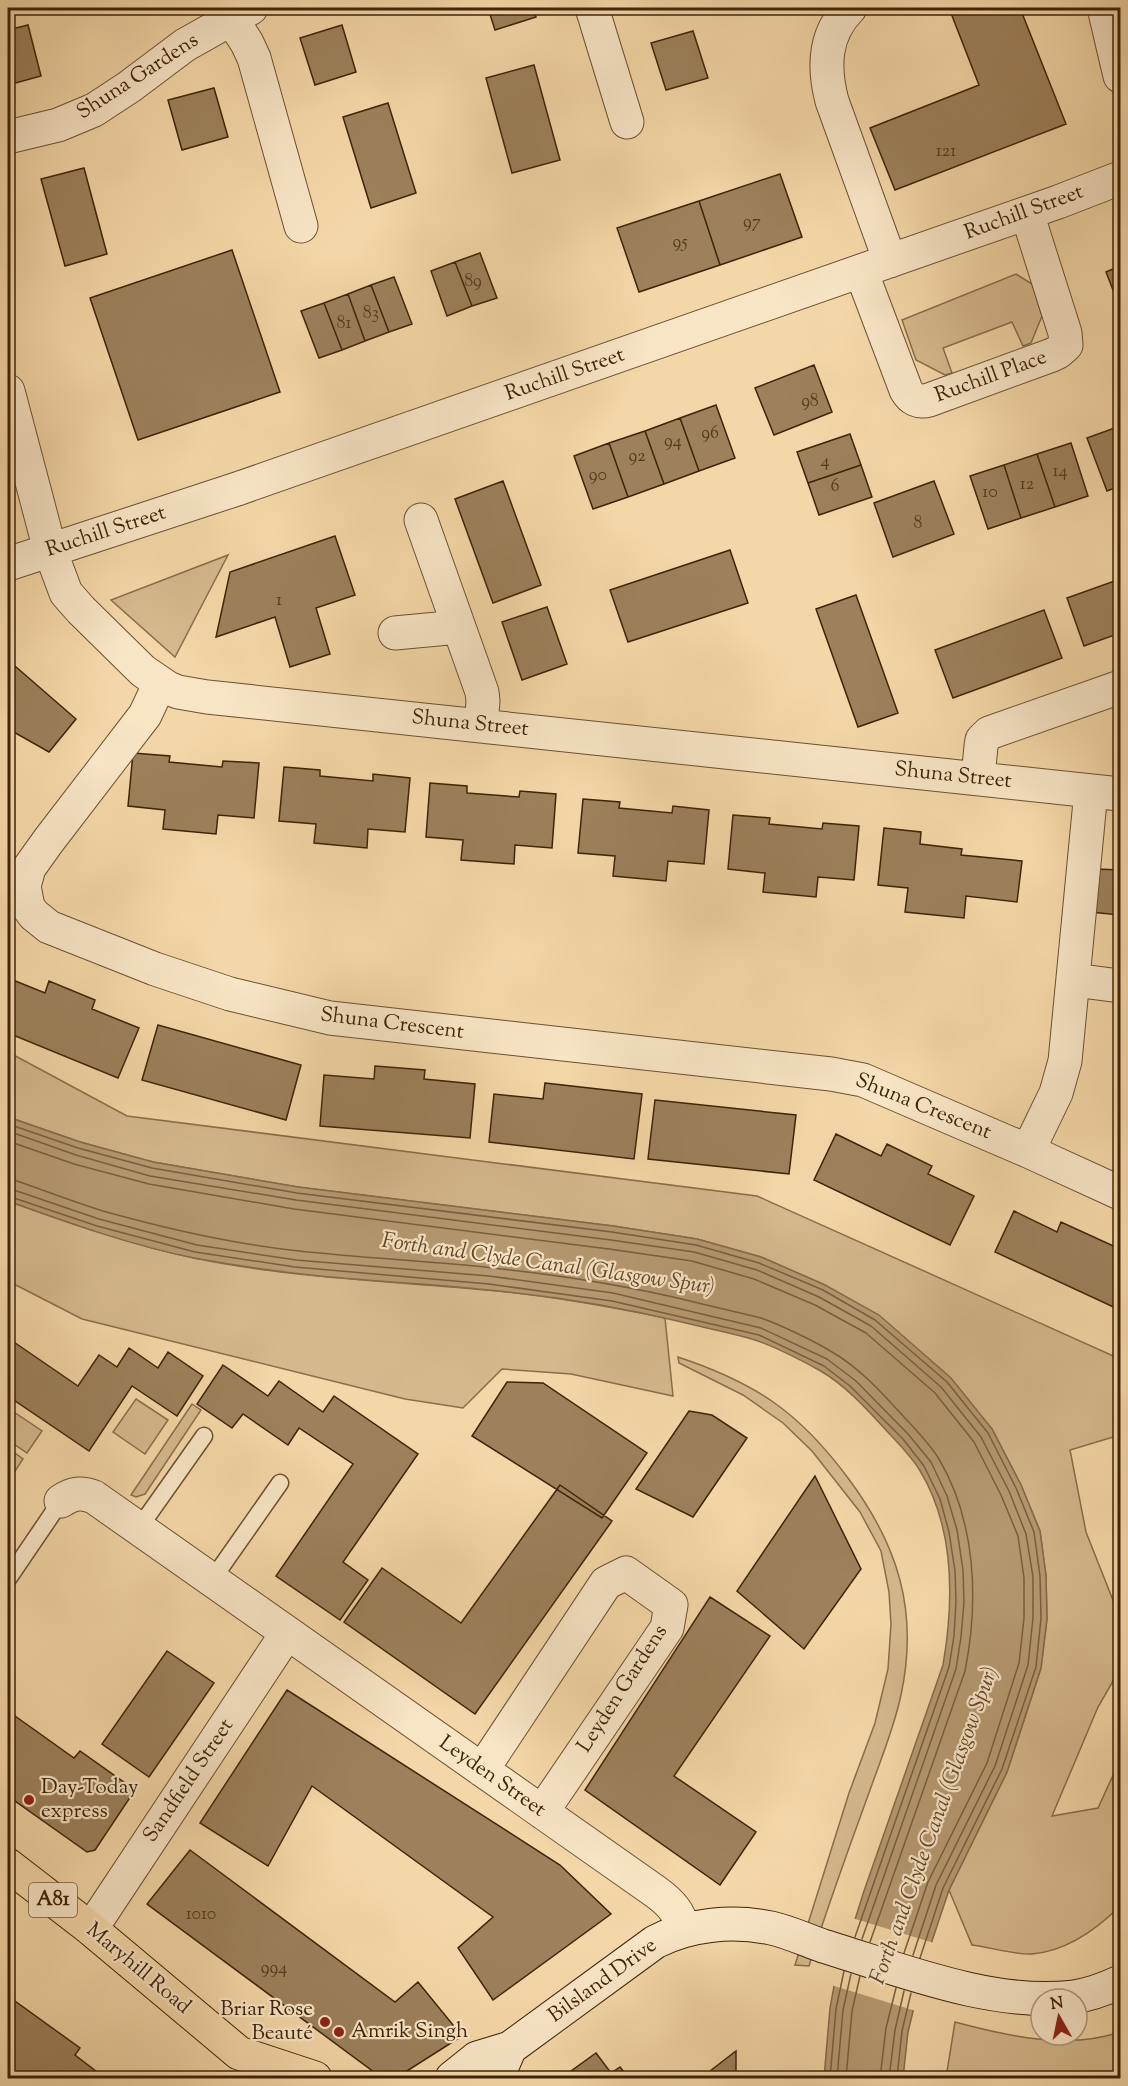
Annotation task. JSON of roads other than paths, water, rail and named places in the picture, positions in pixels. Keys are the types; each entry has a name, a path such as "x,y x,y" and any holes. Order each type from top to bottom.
{"main road":[{"name":"Maryhill Road","path":"8,1865 91,1929 245,2066 315,2079"}],"street":[{"path":"592,8 627,122"},
{"path":"850,8 842,15 832,33 827,51 826,76 876,266"},
{"path":"1104,8 1120,76"},
{"name":"Shuna Gardens","path":"8,137 58,125 94,110 185,45 241,13 302,226"},
{"name":"Ruchill Street","path":"8,564 237,489 1027,213 1120,178"},
{"name":"Ruchill Place","path":"876,266 906,390 915,400 929,400 1052,355 1066,345 1065,333 1027,213"},
{"name":"Shuna Street","path":"8,391 50,550 62,583 72,601 143,671 178,692 1106,792"},
{"path":"421,520 482,692 481,725"},
{"path":"395,633 459,627"},
{"name":"Shuna Crescent","path":"160,683 144,715 29,868 24,886 28,907 41,922 50,927 154,969 208,987 330,1018 820,1073 863,1080 1120,1193"},
{"path":"978,778 981,746 989,733 1120,687"},
{"path":"1028,1151 1053,1100 1063,1073 1074,980 1106,792"},
{"path":"1074,980 1120,986"},
{"name":"Leyden Street","path":"61,1501 82,1493 94,1497 664,1899 679,1914 684,1930"},
{"name":"Leyden Gardens","path":"482,1770 606,1583 626,1573 671,1605 667,1628 542,1812"},
{"name":"Sandfield Street","path":"91,1929 287,1633"},
{"name":"Bilsland Drive","path":"452,2079 477,2058 510,2048 644,1949 665,1936 696,1927 745,1924 773,1928 948,1984 1020,1997 1046,1999 1074,1997 1098,1992 1120,1982"},
{"path":"497,2079 510,2048"},
{"name":"A81","path":"245,2066 267,2079"}],"lane":[{"path":"139,1528 204,1436"},
{"path":"212,1580 280,1483"},
{"path":"8,1579 13,1560 61,1501"}],"water":[{"name":"Forth and Clyde Canal (Glasgow Spur)","path":"8,1117 80,1142 153,1162 298,1187 613,1226 697,1239 761,1257 825,1285 879,1315 951,1378 992,1429 1021,1485 1040,1531 1046,1576 1047,1619 1041,1668 1007,1772 949,1890 925,1962 908,2032 903,2078 824,2078 834,1986 864,1891 943,1665 947,1641 949,1565 939,1515 931,1491 919,1469 899,1444 846,1389 828,1376 755,1340 637,1312 563,1299 513,1292 317,1276 194,1258 123,1240 8,1201"}],"place":[{"name":"Day-Today express","path":"29,1800"},
{"name":"Briar Rose Beauté","path":"325,2022"},
{"name":"Amrik Singh","path":"339,2032"}]}
